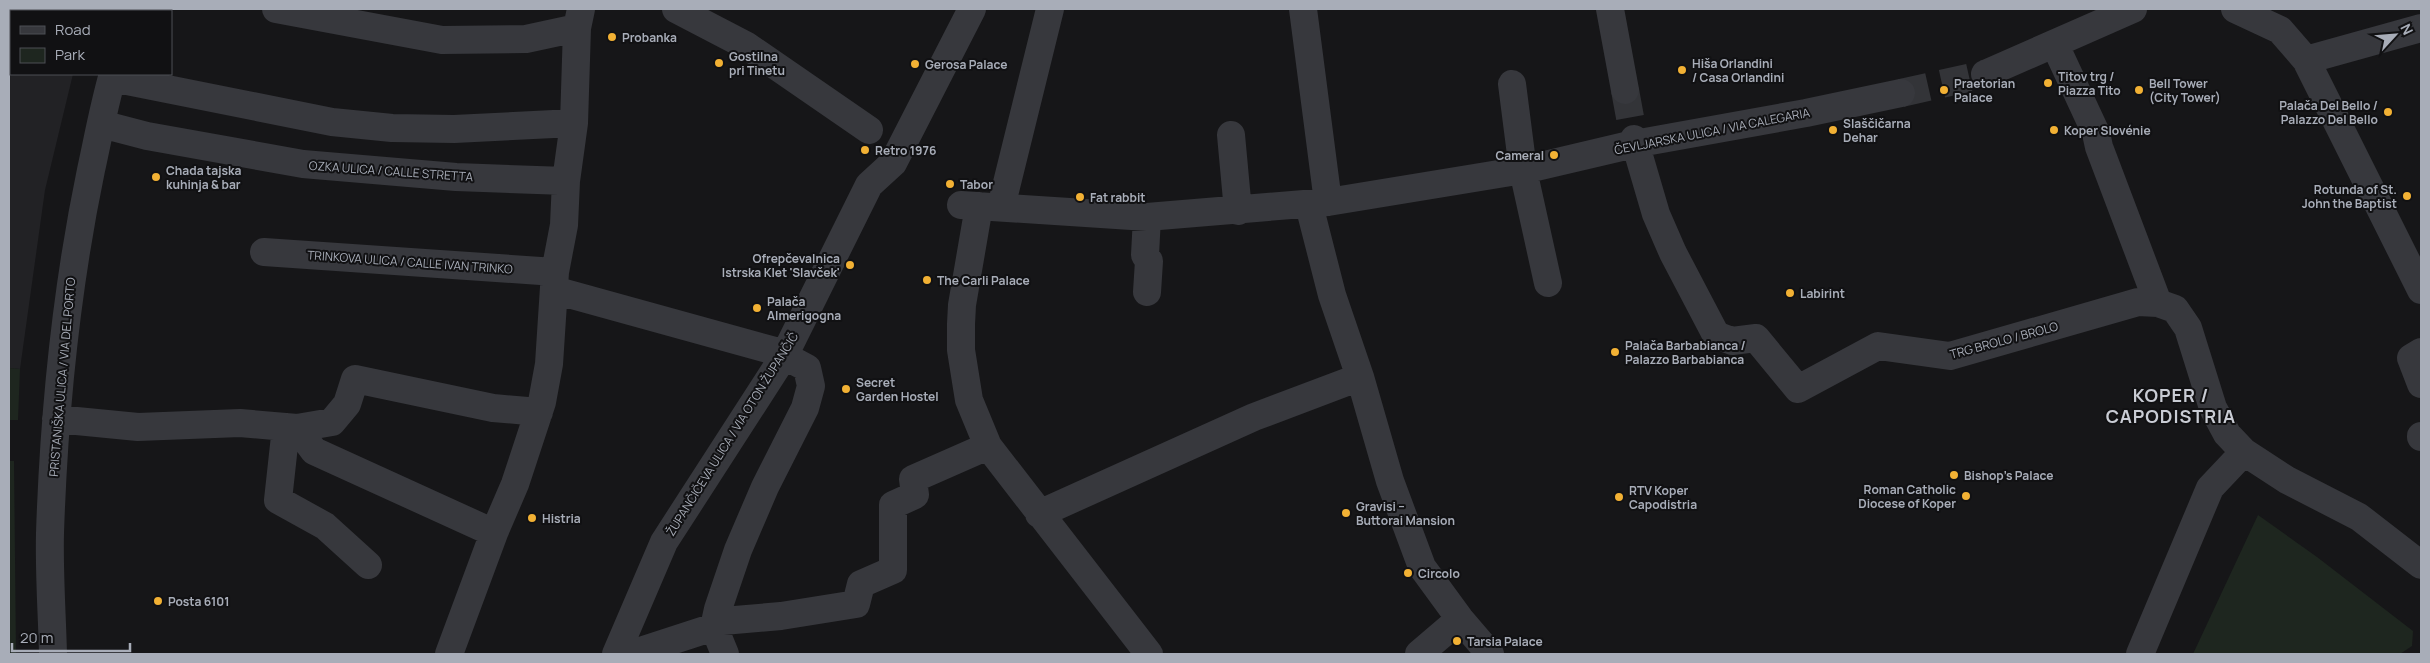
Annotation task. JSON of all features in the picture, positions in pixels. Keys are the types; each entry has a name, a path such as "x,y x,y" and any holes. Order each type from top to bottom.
{"street":[{"path":"276,9 442,40 526,39 579,18 574,123 566,181 564,225 555,281 549,364 539,412 515,484 494,533 450,654"},
{"path":"676,9 747,46 869,130"},
{"name":"ŽUPANČIČEVA ULICA / VIA OTON ŽUPANČIČ","path":"616,654 664,542 784,356 869,184 893,163 972,9"},
{"path":"1050,9 980,206 962,305 961,350 969,400 988,446 1039,514 1086,570 1149,654"},
{"path":"1303,9 1319,204 1332,295 1360,377 1390,481 1422,567 1460,620 1490,654"},
{"path":"1610,9 1625,90"},
{"path":"1984,74 2055,45 2133,9"},
{"path":"2235,9 2280,30 2306,60 2421,290"},
{"path":"2306,60 2421,28"},
{"path":"2055,45 2096,133 2158,303 2175,309 2188,328 2213,408 2227,434 2244,452 2287,480 2359,517 2421,566"},
{"path":"112,76 332,122 392,128 454,129 574,123"},
{"name":"PRISTANIŠKA ULICA / VIA DEL PORTO","path":"53,654 50,535 56,419 72,271 112,76"},
{"path":"1512,84 1523,170 1548,283"},
{"name":"ČEVLJARSKA ULICA / VIA CALEGARIA","path":"980,206 1147,216 1319,204 1523,170 1634,141 1806,114 1900,93"},
{"name":"OZKA ULICA / CALLE STRETTA","path":"101,124 147,136 303,164 446,176 566,181"},
{"path":"1231,135 1238,210"},
{"name":"TRG BROLO / BROLO","path":"1634,141 1656,214 1716,336 1732,341 1756,338 1798,388 1878,346 1950,356 2138,302 2158,303"},
{"path":"1147,216 1145,256 1148,261 1147,292"},
{"name":"TRINKOVA ULICA / CALLE IVAN TRINKO","path":"264,252 555,281 775,351 807,368 811,386 805,408 765,486 738,550 718,609 714,627"},
{"path":"2421,352 2411,358 2421,384"},
{"path":"1039,514 1254,417 1360,377"},
{"path":"56,419 138,427 240,423 292,427 332,422 346,404 355,379 493,408 539,412"},
{"path":"292,427 314,451 494,533"},
{"path":"292,427 278,500 325,526 368,565"},
{"path":"631,654 714,627 723,621 781,616 856,604 861,584 893,570 892,505 915,495 913,479 988,446"},
{"path":"2140,654 2210,488 2244,452"},
{"path":"1419,654 1460,620"},
{"path":"714,627 725,654"}],"shaded area":[{"path":"9,9 88,9 10,10 10,75 73,75 45,190 20,369 9,368"}],"green space":[{"path":"9,368 20,369 18,420 9,420"},
{"path":"9,461 14,461 16,654 9,654"},
{"path":"2258,515 2317,557 2413,631 2412,646 2400,654 2193,654"}],"tunnel":[{"path":"1901,93 1985,74"},
{"path":"1625,90 1634,139"}],"place":[{"name":"Probanka","path":"612,37"},
{"name":"Gostilna pri Tinetu","path":"719,63"},
{"name":"Gerosa Palace","path":"915,64"},
{"name":"Hiša Orlandini / Casa Orlandini","path":"1682,70"},
{"name":"Titov trg / Piazza Tito","path":"2048,83"},
{"name":"Praetorian Palace","path":"1944,90"},
{"name":"Bell Tower (City Tower)","path":"2139,90"},
{"name":"Palača Del Bello / Palazzo Del Bello","path":"2388,112"},
{"name":"Slaščičarna Dehar","path":"1833,130"},
{"name":"Koper Slovénie","path":"2054,130"},
{"name":"Retro 1976","path":"865,150"},
{"name":"Cameral","path":"1554,155"},
{"name":"Chada tajska kuhinja & bar","path":"156,177"},
{"name":"Tabor","path":"950,184"},
{"name":"Rotunda of St. John the Baptist","path":"2407,196"},
{"name":"Fat rabbit","path":"1080,197"},
{"name":"Ofrepčevalnica Istrska Klet 'Slavček'","path":"850,265"},
{"name":"The Carli Palace","path":"927,280"},
{"name":"Labirint","path":"1790,293"},
{"name":"Palača Almerigogna","path":"757,308"},
{"name":"Palača Barbabianca / Palazzo Barbabianca","path":"1615,352"},
{"name":"Secret Garden Hostel","path":"846,389"},
{"name":"Bishop's Palace","path":"1954,475"},
{"name":"Roman Catholic Diocese of Koper","path":"1966,496"},
{"name":"RTV Koper Capodistria","path":"1619,497"},
{"name":"Gravisi – Buttorai Mansion","path":"1346,513"},
{"name":"Histria","path":"532,518"},
{"name":"Circolo","path":"1408,573"},
{"name":"Posta 6101","path":"158,601"},
{"name":"Tarsia Palace","path":"1457,641"}],"district":[{"name":"KOPER / CAPODISTRIA","path":"2171,405"}]}
